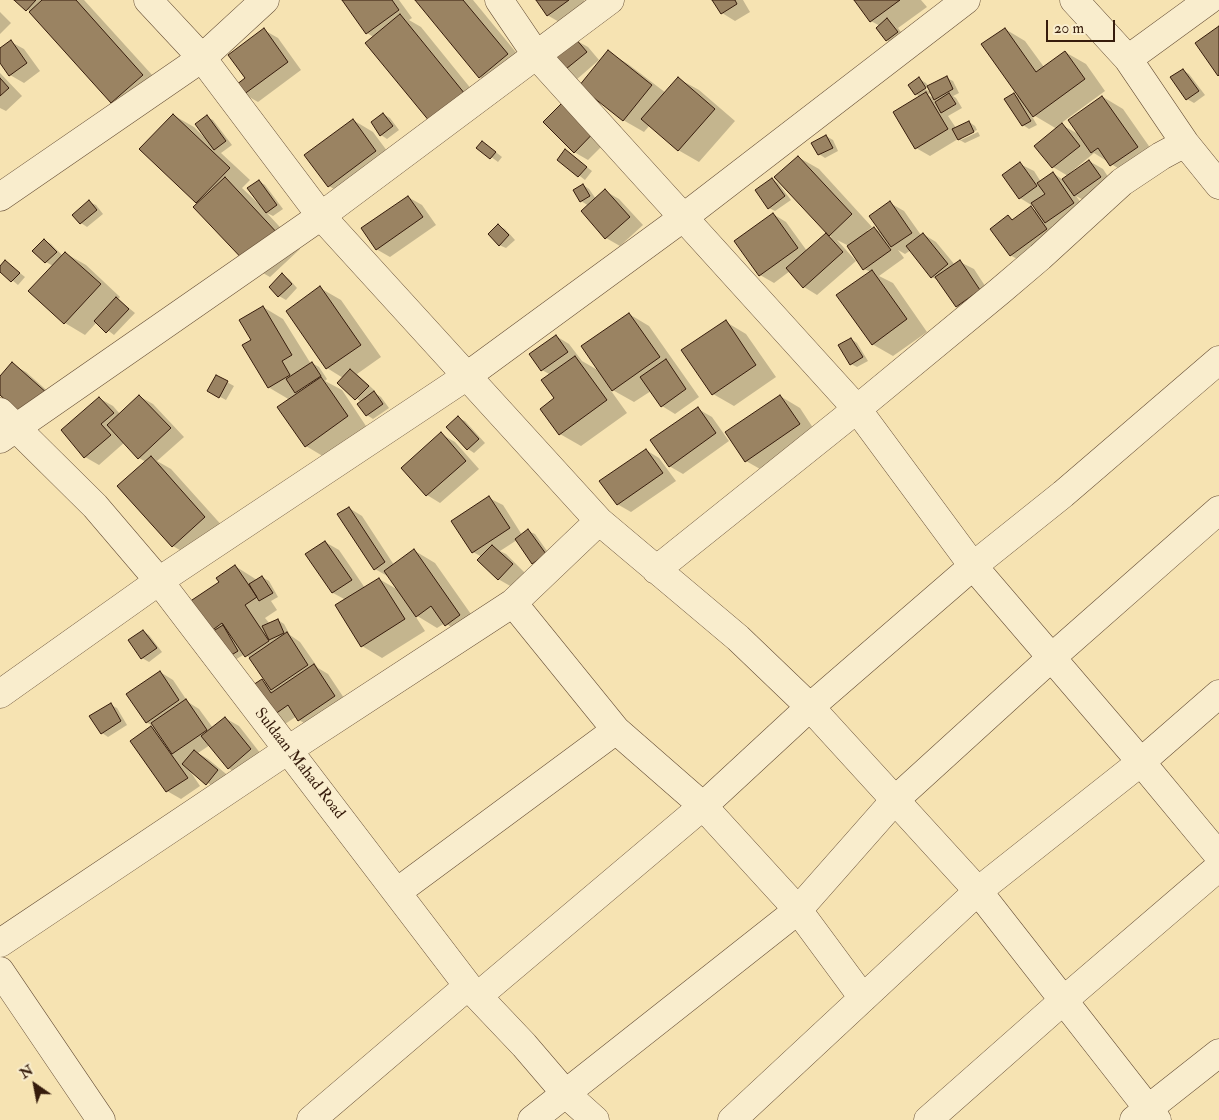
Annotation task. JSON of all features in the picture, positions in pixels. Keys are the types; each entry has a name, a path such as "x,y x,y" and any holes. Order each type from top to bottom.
{"street":[{"path":"148,0 202,58 321,216 599,521 738,638 810,707 978,890 1064,1000 1146,1116 1219,1053"},
{"path":"0,197 202,58 265,0"},
{"path":"499,0 536,56 857,409 973,566 1219,856"},
{"path":"5,426 321,216 610,0"},
{"path":"0,694 159,582 467,376 684,217 966,0"},
{"path":"1074,0 1128,59 1185,143 1219,185"},
{"path":"1128,59 1209,0"},
{"path":"656,570 857,409 1040,257 1122,182 1185,143"},
{"path":"311,1120 703,806 810,707 973,566 1063,494 1219,360"},
{"name":"Suldaan Mahad Road","path":"5,426 95,506 159,582 473,991 524,1045 566,1094 595,1120"},
{"path":"532,1120 798,910 895,800 1051,658 1219,510"},
{"path":"0,944 288,750 514,603 599,521"},
{"path":"514,603 616,730 703,806 798,910 863,998"},
{"path":"732,1120 978,890 1141,762 1219,694"},
{"path":"397,892 616,730"},
{"path":"928,1120 1064,1000 1219,868"},
{"path":"0,971 101,1120"}],"building":[{"path":"14,0 36,0 26,11"},
{"path":"42,0 76,0 143,75 111,103 29,12"},
{"path":"342,0 392,0 399,10 366,34"},
{"path":"415,0 463,0 508,54 479,78"},
{"path":"536,0 569,0 547,16"},
{"path":"712,0 735,0 737,4 721,14"},
{"path":"854,0 900,0 870,22"},
{"path":"400,14 465,94 430,122 365,43"},
{"path":"887,18 898,32 886,41 876,28"},
{"path":"1219,26 1219,75 1218,76 1195,43"},
{"path":"264,28 288,62 243,95 236,85 245,78 228,55"},
{"path":"1005,28 1036,72 1065,51 1085,79 1033,117 981,44"},
{"path":"575,38 587,52 561,73 549,59"},
{"path":"11,40 27,63 9,76 0,63 0,48"},
{"path":"608,50 652,85 623,121 579,86"},
{"path":"1183,69 1199,91 1186,100 1170,77"},
{"path":"947,76 953,89 934,100 927,86"},
{"path":"678,77 715,109 678,151 641,119"},
{"path":"919,77 926,88 915,95 908,85"},
{"path":"0,78 9,88 0,96"},
{"path":"577,88 608,118 574,153 543,122"},
{"path":"926,92 948,129 915,149 893,112"},
{"path":"949,93 956,104 941,113 935,102"},
{"path":"1014,93 1031,121 1022,126 1004,99"},
{"path":"1102,96 1138,147 1110,166 1098,148 1091,153 1068,120"},
{"path":"383,113 393,126 380,136 371,122"},
{"path":"173,114 230,168 196,203 139,149"},
{"path":"207,115 226,141 214,150 195,124"},
{"path":"353,119 376,151 328,187 304,155"},
{"path":"969,121 974,132 958,140 952,129"},
{"path":"1062,123 1080,146 1052,168 1034,146"},
{"path":"826,135 833,148 818,155 811,143"},
{"path":"482,141 496,152 490,159 476,148"},
{"path":"565,149 587,167 578,177 557,160"},
{"path":"798,156 852,214 829,236 774,177"},
{"path":"1089,160 1101,177 1074,196 1062,179"},
{"path":"1020,162 1037,186 1019,199 1002,175"},
{"path":"1053,172 1074,203 1045,223 1031,203 1045,194 1037,183"},
{"path":"225,177 280,236 249,266 193,207"},
{"path":"772,178 785,196 768,209 755,190"},
{"path":"259,180 277,205 266,213 247,188"},
{"path":"583,184 590,196 580,202 573,190"},
{"path":"605,189 630,217 605,239 581,211"},
{"path":"408,196 423,217 376,250 361,228"},
{"path":"89,200 97,210 80,224 72,215"},
{"path":"890,201 912,233 891,247 869,216"},
{"path":"1031,206 1047,229 1010,256 990,229 1008,215 1012,220"},
{"path":"773,213 798,248 759,276 734,241"},
{"path":"498,224 509,235 499,246 488,234"},
{"path":"874,227 891,250 863,270 847,246"},
{"path":"826,233 843,252 803,288 786,268"},
{"path":"923,233 948,264 931,278 906,246"},
{"path":"44,239 57,252 45,263 32,251"},
{"path":"65,252 101,284 64,324 28,291"},
{"path":"5,260 20,273 11,282 0,272 0,266"},
{"path":"960,260 980,290 956,307 935,277"},
{"path":"872,270 907,319 872,345 836,295"},
{"path":"282,273 292,284 278,297 269,287"},
{"path":"320,286 361,345 326,369 286,311"},
{"path":"116,297 129,309 106,333 94,321"},
{"path":"263,306 292,355 282,361 290,375 268,388 242,345 251,340 239,320"},
{"path":"629,313 660,357 612,391 581,346"},
{"path":"726,320 756,365 712,395 681,350"},
{"path":"556,335 568,352 541,371 529,354"},
{"path":"851,338 863,357 850,365 838,345"},
{"path":"575,356 607,400 559,435 540,409 554,398 541,380"},
{"path":"666,359 686,389 661,407 640,377"},
{"path":"12,362 48,394 26,419 0,395 0,376"},
{"path":"312,362 321,376 295,393 286,379"},
{"path":"350,369 369,386 355,400 337,383"},
{"path":"216,375 228,381 219,398 207,391"},
{"path":"321,377 348,416 305,447 277,407"},
{"path":"374,391 383,404 366,416 357,404"},
{"path":"139,395 171,428 138,459 107,425"},
{"path":"780,395 800,424 745,462 725,432"},
{"path":"99,397 114,413 101,424 111,435 84,458 61,430"},
{"path":"698,407 716,433 669,467 650,440"},
{"path":"458,416 479,439 467,450 446,427"},
{"path":"441,432 466,461 426,496 401,468"},
{"path":"646,449 663,473 617,505 599,481"},
{"path":"151,456 205,517 172,547 117,486"},
{"path":"489,496 510,528 472,553 451,521"},
{"path":"349,507 385,562 374,570 337,514"},
{"path":"528,529 546,554 532,564 515,539"},
{"path":"325,541 352,580 332,593 305,554"},
{"path":"492,545 513,564 498,580 477,560"},
{"path":"414,549 460,615 445,626 431,606 416,617 384,571"},
{"path":"235,565 257,597 245,605 269,641 245,657 222,623 210,632 189,602 219,582 216,578"},
{"path":"262,576 273,593 259,601 249,584"},
{"path":"379,578 405,619 361,647 335,605"},
{"path":"278,619 284,633 269,640 262,626"},
{"path":"223,625 238,651 225,659 210,633"},
{"path":"143,630 157,648 141,659 128,640"},
{"path":"287,632 308,665 271,690 249,658"},
{"path":"314,664 335,696 298,721 288,705 271,717 250,687 262,679 271,693"},
{"path":"160,671 179,700 146,723 126,694"},
{"path":"186,699 207,730 172,754 151,723"},
{"path":"111,703 121,721 101,734 89,716"},
{"path":"225,717 251,749 228,769 201,736"},
{"path":"151,726 188,778 166,792 130,741"},
{"path":"194,750 218,770 206,785 182,764"}]}
